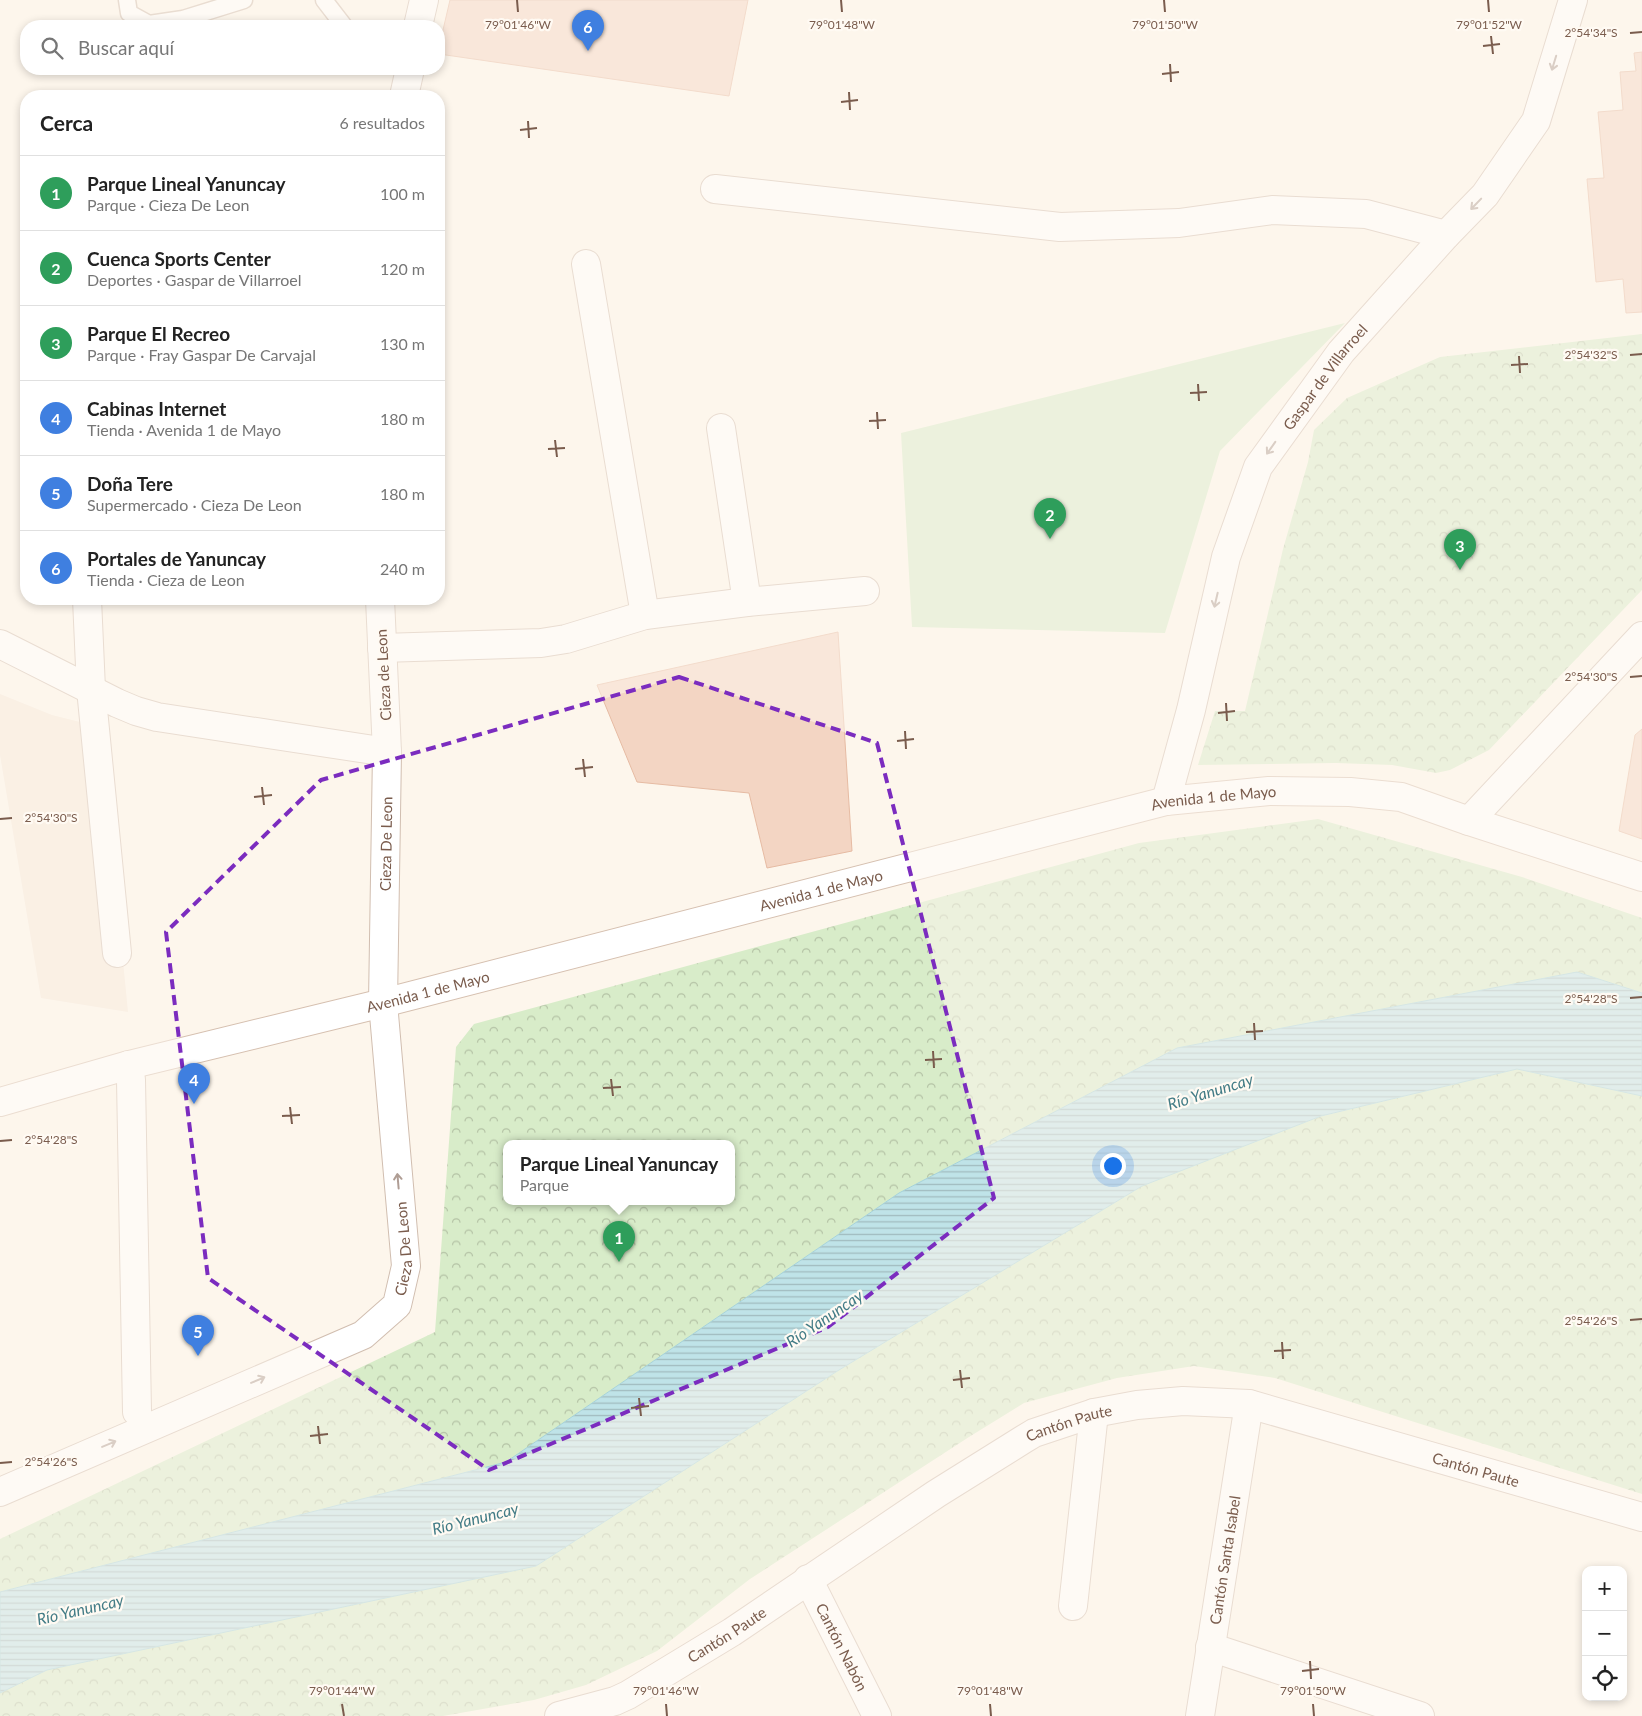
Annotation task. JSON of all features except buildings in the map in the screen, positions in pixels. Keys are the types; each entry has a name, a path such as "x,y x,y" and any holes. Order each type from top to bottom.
{"street":[{"path":"419,20 424,0"},
{"name":"Gaspar de Villarroel","path":"1166,801 1191,710 1226,557 1258,466 1341,352 1446,235 1485,195 1536,121 1573,0"},
{"path":"405,90 409,75"},
{"path":"715,189 1060,227 1179,223 1272,210 1366,214 1446,235"},
{"path":"586,264 645,615"},
{"path":"721,428 746,602"},
{"path":"382,648 541,643 566,639 645,615 746,602 865,591"},
{"path":"87,605 91,689 117,953"},
{"name":"Cieza de Leon","path":"380,605 387,752"},
{"path":"1469,821 1642,636"},
{"path":"0,644 117,703 157,717 387,752"},
{"name":"Cieza De Leon","path":"0,1492 363,1334 397,1305 406,1266 383,1003 387,752"},
{"name":"Avenida 1 de Mayo","path":"0,1102 129,1065 383,1003 1166,801 1269,791 1350,792 1401,797 1642,877"},
{"path":"129,1065 131,1080 137,1412"},
{"name":"Cantón Paute","path":"559,1716 628,1696 732,1632 936,1494 1029,1436 1094,1412 1162,1402 1249,1404 1642,1517"},
{"name":"Cantón Santa Isabel","path":"1200,1716 1249,1404"},
{"path":"1073,1606 1094,1412"},
{"name":"Cantón Nabón","path":"808,1579 876,1716"},
{"path":"1210,1647 1420,1716"}],"lane":[{"path":"127,0 129,13 142,20"},
{"path":"183,20 244,0"},
{"path":"324,0 339,20"}],"highlighted area":[{"path":"679,677 877,743 994,1198 828,1327 489,1470 208,1278 166,932 321,780"}],"shaded area":[{"path":"0,694 52,715 100,727 128,1012 41,998 0,755"}],"green space":[{"path":"1345,323 1220,451 1165,633 912,627 901,433"},
{"path":"1642,334 1642,590 1489,750 1450,770 1436,773 1392,765 1336,763 1198,765 1215,711 1245,711 1283,549 1308,462 1314,430 1347,398 1440,357"},
{"path":"1318,819 1522,877 1642,918 1642,993 1577,972 1177,1048 899,1193 506,1462 0,1592 0,1539 435,1332 456,1047 474,1024 1139,843"},
{"path":"1517,1069 1642,1096 1642,1494 1275,1378 1194,1366 1117,1378 1024,1403 750,1579 657,1651 586,1685 534,1700 443,1716 0,1716 0,1693 47,1670 536,1566 839,1370 1142,1186 1222,1153 1322,1116"}],"water":[{"name":"Río Yanuncay","path":"1577,972 1642,993 1642,1096 1517,1069 1321,1116 1142,1186 839,1370 536,1566 47,1670 0,1693 0,1592 506,1462 899,1193 1177,1048"}],"place":[{"name":"Portales de Yanuncay","path":"588,51"},
{"name":"Cuenca Sports Center","path":"1050,539"},
{"name":"Parque El Recreo","path":"1460,570"},
{"name":"Cabinas Internet","path":"194,1104"},
{"name":"Parque Lineal Yanuncay","path":"619,1262"},
{"name":"Doña Tere","path":"198,1356"}]}
